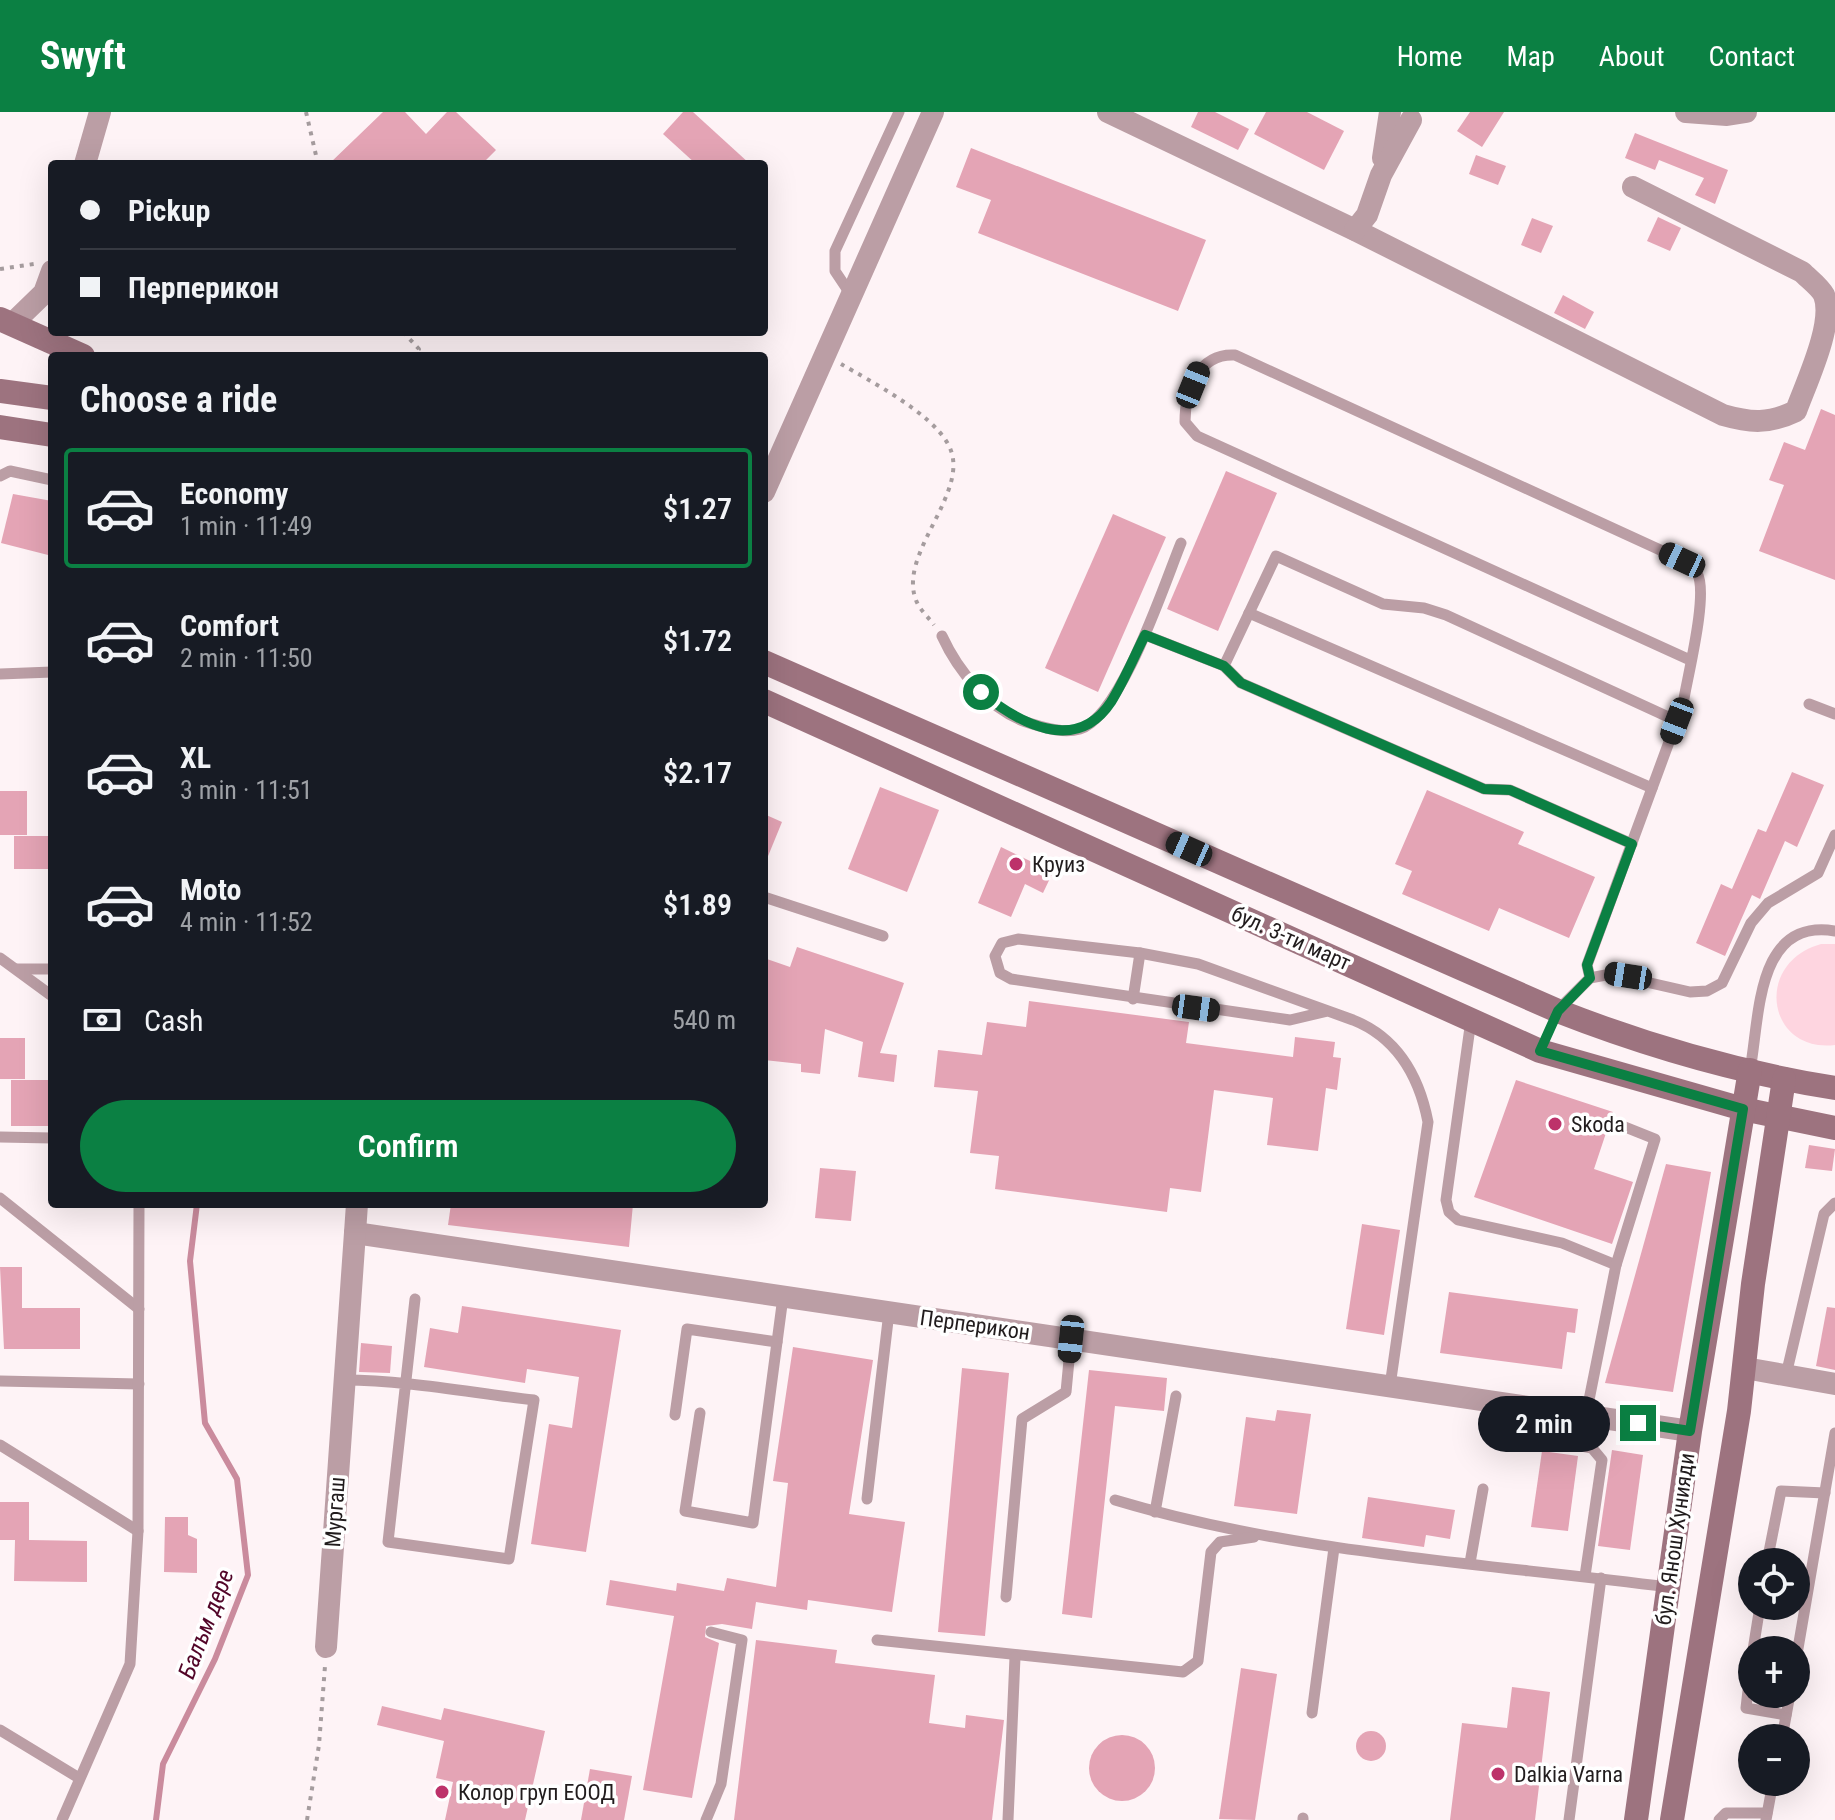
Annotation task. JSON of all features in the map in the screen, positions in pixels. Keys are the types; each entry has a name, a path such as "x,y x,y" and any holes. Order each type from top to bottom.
{"street":[{"path":"86,160 100,112"},
{"path":"768,483 933,112"},
{"path":"1108,112 1355,230 1723,415 1752,423 1776,421 1796,411 1824,337 1829,309 1823,293 1802,272 1633,187"},
{"path":"1686,112 1727,115 1746,112"},
{"path":"1355,230 1367,215 1400,116"},
{"path":"46,267 44,293 6,322 74,352"},
{"path":"0,391 48,397"},
{"path":"0,427 48,434"},
{"name":"бул. 3-ти март","path":"768,664 1558,1011 1606,1030 1750,1070 1784,1079 1831,1085"},
{"name":"бул. 3-ти март","path":"768,703 1540,1051 1743,1109 1835,1128"},
{"path":"1540,1051 1558,1011"},
{"name":"бул. Янош Хунияди","path":"1636,1820 1690,1431 1750,1070"},
{"name":"бул. Янош Хунияди","path":"1672,1820 1745,1368 1784,1079"},
{"name":"Мургаш","path":"326,1647 357,1208"},
{"name":"Перперикон","path":"355,1233 1690,1431"},
{"path":"1745,1368 1835,1384"}],"lane":[{"path":"852,295 835,271 835,251 899,112"},
{"path":"1590,978 1587,965 1677,721 1690,660 1702,589 1696,572 1682,560 1235,355 1211,358 1201,366 1185,405 1185,422 1197,436 1690,660"},
{"path":"0,476 10,471 48,479"},
{"path":"942,636 951,657 981,692 1011,717 1050,730 1080,729 1096,720 1111,702 1145,635 1181,543"},
{"path":"1224,666 1276,556 1383,604 1424,608 1446,615 1677,721"},
{"path":"1249,613 1652,788"},
{"path":"1145,635 1224,666 1241,683 1455,777 1484,789 1510,790 1632,844"},
{"path":"0,674 48,672"},
{"path":"1809,704 1835,714"},
{"path":"1558,1011 1590,978 1611,974 1690,992 1707,991 1722,983 1751,923 1768,903 1818,873 1835,835"},
{"path":"768,898 883,936"},
{"path":"1750,1070 1765,974 1772,958 1797,936 1812,931 1835,931"},
{"path":"1328,1011 1290,1020 1011,979 997,968 995,956 1002,943 1013,939 1140,953 1198,964 1328,1011 1374,1028 1388,1039 1416,1080 1428,1122 1390,1386"},
{"path":"1133,999 1140,953"},
{"path":"0,958 48,993"},
{"path":"15,969 48,969"},
{"path":"1471,1019 1446,1200 1449,1212 1458,1220 1562,1243 1616,1265"},
{"path":"1586,1415 1616,1265 1655,1139 1620,1125"},
{"path":"0,1137 48,1138"},
{"path":"0,1198 139,1309"},
{"path":"1786,1375 1824,1214 1835,1203"},
{"path":"62,1820 130,1664 138,1531 139,1208"},
{"path":"700,1413 685,1511 753,1523 783,1297"},
{"path":"344,1380 405,1386 534,1400 509,1559 388,1542 405,1386 415,1299"},
{"path":"867,1499 889,1312"},
{"path":"675,1415 687,1329 777,1342"},
{"path":"1006,1597 1022,1419 1066,1392 1071,1339"},
{"path":"0,1381 139,1384"},
{"path":"1155,1512 1176,1396"},
{"path":"1800,1636 1835,1433"},
{"path":"1560,1442 1592,1448 1602,1460 1585,1576"},
{"path":"0,1445 138,1531"},
{"path":"1470,1563 1483,1489"},
{"path":"1770,1548 1781,1491 1825,1493"},
{"path":"1115,1500 1189,1523 1334,1548 1668,1587"},
{"path":"877,1640 1015,1657 1183,1672 1198,1661 1211,1552 1220,1542 1264,1535"},
{"path":"1312,1713 1334,1548"},
{"path":"1569,1820 1601,1578"},
{"path":"706,1820 721,1784 742,1640 711,1632"},
{"path":"1008,1820 1015,1657"},
{"path":"1746,1708 1786,1715"},
{"path":"1784,1724 1787,1708"},
{"path":"0,1730 79,1778"},
{"path":"1719,1820 1726,1813 1767,1817 1771,1796"}],"path":[{"path":"306,112 317,160"},
{"path":"0,269 46,267"},
{"path":"407,336 419,349 416,352"},
{"path":"825,355 929,422 947,441 953,454 955,476 929,531 915,576 915,600 942,636"},
{"path":"307,1820 319,1745 326,1647"}],"shaded area":[{"path":"1821,944 1835,944 1835,1045 1812,1044 1795,1035 1783,1022 1777,1005 1778,986 1785,969 1799,954"}],"building":[{"path":"383,112 405,112 426,134 447,112 456,112 496,150 486,160 333,160"},
{"path":"683,112 693,112 746,160 692,160 663,134"},
{"path":"1198,112 1215,112 1249,129 1238,150 1191,127"},
{"path":"1266,112 1307,112 1344,131 1324,170 1254,134"},
{"path":"1470,112 1504,112 1482,147 1457,131"},
{"path":"1635,133 1728,170 1715,204 1695,195 1704,178 1659,160 1655,170 1625,158"},
{"path":"971,148 1206,240 1178,311 978,233 991,200 956,187"},
{"path":"1476,155 1506,166 1498,185 1469,174"},
{"path":"1658,217 1681,228 1670,251 1647,241"},
{"path":"1532,218 1553,226 1541,253 1521,245"},
{"path":"1563,295 1594,312 1585,329 1554,313"},
{"path":"1821,409 1835,415 1835,580 1759,551 1784,485 1769,480 1784,442 1805,450"},
{"path":"1226,471 1277,493 1218,631 1167,609"},
{"path":"13,494 48,500 48,555 1,543"},
{"path":"1113,514 1166,537 1098,692 1045,668"},
{"path":"1792,772 1824,785 1797,847 1785,841 1760,899 1752,895 1725,956 1696,943 1721,884 1732,889 1758,829 1766,832"},
{"path":"880,787 939,810 907,892 848,869"},
{"path":"1427,790 1524,832 1518,844 1595,877 1569,938 1499,908 1489,931 1402,894 1412,871 1395,864"},
{"path":"0,791 27,791 27,835 0,835"},
{"path":"768,816 782,822 768,856"},
{"path":"14,836 48,836 48,869 14,869"},
{"path":"1001,847 1053,872 1043,893 1025,884 1011,917 978,903"},
{"path":"797,947 904,983 880,1053 897,1055 894,1082 858,1077 863,1042 825,1029 820,1074 801,1072 801,1064 768,1060 768,959 790,967"},
{"path":"1029,1001 1189,1022 1186,1043 1293,1057 1295,1037 1335,1042 1333,1057 1341,1058 1337,1090 1326,1088 1318,1151 1267,1145 1273,1098 1214,1090 1201,1192 1170,1188 1167,1212 995,1189 999,1156 970,1153 978,1091 934,1087 938,1050 982,1055 987,1022 1026,1027"},
{"path":"0,1038 25,1038 25,1079 0,1079"},
{"path":"11,1080 48,1080 48,1126 11,1126"},
{"path":"1516,1080 1613,1112 1594,1169 1633,1182 1612,1244 1474,1197"},
{"path":"1809,1145 1835,1149 1832,1171 1805,1168"},
{"path":"1666,1164 1711,1172 1673,1392 1605,1383"},
{"path":"820,1168 856,1171 851,1221 815,1218"},
{"path":"450,1208 633,1208 629,1247 448,1225"},
{"path":"1362,1224 1400,1230 1384,1335 1346,1329"},
{"path":"0,1267 22,1267 22,1308 80,1308 80,1349 4,1349"},
{"path":"1449,1292 1578,1309 1575,1333 1567,1332 1562,1369 1440,1353"},
{"path":"462,1306 621,1330 586,1552 531,1544 549,1424 572,1428 579,1377 527,1369 525,1383 424,1367 430,1328 458,1333"},
{"path":"1827,1307 1835,1308 1835,1370 1816,1366"},
{"path":"361,1343 392,1346 390,1373 359,1372"},
{"path":"793,1347 873,1360 849,1514 905,1522 892,1612 808,1600 807,1610 756,1602 752,1629 722,1624 706,1626 705,1637 719,1643 692,1798 643,1790 674,1616 606,1605 610,1580 676,1591 677,1583 724,1591 727,1578 776,1587 788,1483 773,1481"},
{"path":"962,1368 1009,1373 985,1636 938,1632"},
{"path":"1089,1370 1167,1378 1164,1411 1115,1406 1092,1618 1062,1614"},
{"path":"1277,1410 1311,1414 1297,1514 1234,1506 1246,1417 1275,1421"},
{"path":"1612,1450 1643,1455 1630,1550 1598,1546"},
{"path":"1542,1451 1578,1456 1568,1531 1531,1527"},
{"path":"1368,1497 1455,1510 1450,1539 1426,1535 1424,1547 1362,1538"},
{"path":"0,1502 29,1502 29,1540 87,1541 87,1582 14,1581 15,1540 0,1540"},
{"path":"165,1517 188,1517 188,1535 197,1539 197,1573 164,1572"},
{"path":"756,1640 837,1650 835,1663 935,1675 929,1723 965,1728 966,1715 1004,1720 992,1820 734,1820"},
{"path":"1241,1668 1277,1674 1255,1820 1219,1819"},
{"name":"Dalkia Varna","path":"1512,1687 1550,1692 1535,1820 1450,1820 1462,1723 1507,1728"},
{"path":"382,1706 441,1720 444,1708 545,1731 525,1820 445,1820 453,1782 436,1778 444,1741 377,1725"},
{"path":"1371,1731 1382,1735 1386,1746 1382,1757 1371,1761 1360,1757 1356,1746 1360,1735"},
{"path":"1115,1735 1129,1735 1141,1740 1150,1749 1155,1768 1153,1781 1146,1792 1129,1801 1115,1801 1103,1796 1094,1787 1089,1775 1089,1761 1094,1749 1103,1740"},
{"path":"590,1769 632,1776 624,1820 581,1820"}],"waterway":[{"name":"Балъм дере","path":"156,1820 163,1764 215,1659 248,1575 237,1479 205,1423 190,1261 197,1208"}],"place":[{"name":"Круиз","path":"1016,864"},
{"name":"Skoda","path":"1555,1124"},
{"name":"Dalkia Varna","path":"1498,1774"},
{"name":"Колор груп ЕООД","path":"442,1792"}],"route":[{"path":"981,692 1011,717 1050,730 1080,729 1096,720 1111,702 1145,635 1224,666 1241,683 1484,789 1510,790 1632,844 1587,965 1590,978 1558,1011 1540,1051 1743,1109 1690,1431 1638,1423"}]}
